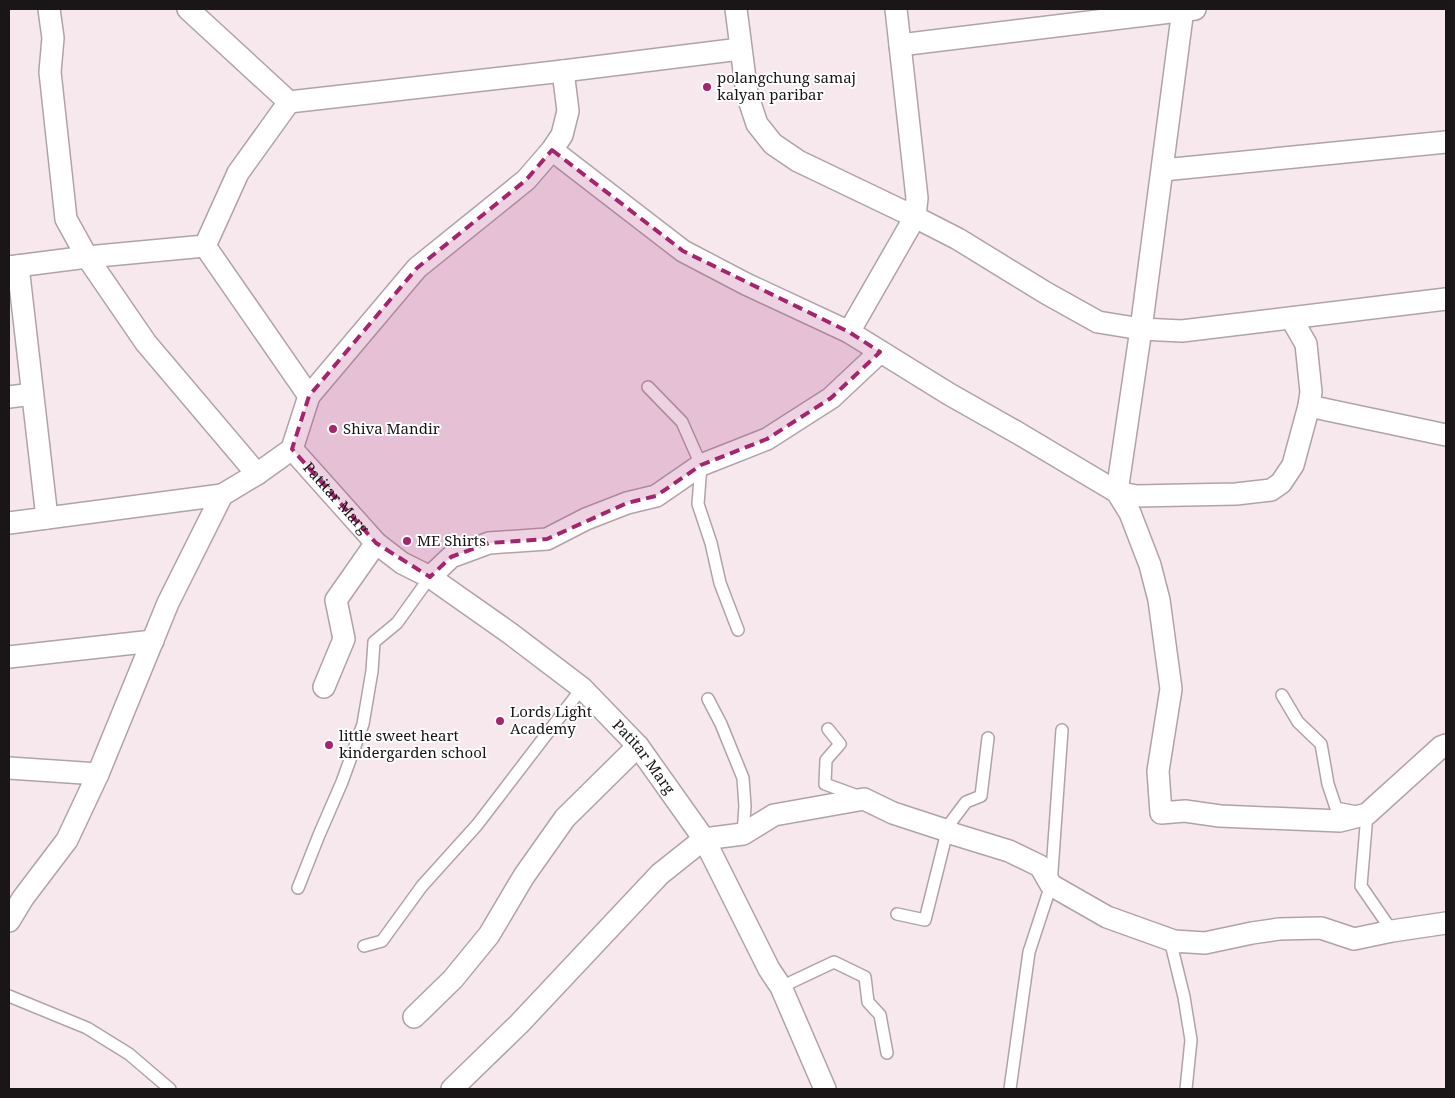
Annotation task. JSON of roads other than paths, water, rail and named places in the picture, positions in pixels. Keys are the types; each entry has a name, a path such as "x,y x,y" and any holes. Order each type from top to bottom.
{"street":[{"path":"49,9 53,38 50,72 66,219 86,257 146,343 257,474"},
{"path":"188,9 289,102"},
{"path":"736,9 747,94 757,124 773,144 798,162 915,217 958,240 1098,322 1141,329 1182,331 1446,299"},
{"path":"849,332 915,217 917,198 896,9"},
{"path":"900,45 1187,9 1117,492 1130,513 1150,565 1159,600 1171,689 1158,771 1161,812 1185,811 1220,816 1340,820 1367,814 1441,747 1446,745"},
{"path":"205,246 238,173 289,102 740,49"},
{"path":"9,523 222,495 257,474 292,449 309,396 417,268 526,180 552,150 562,135 568,111 563,71"},
{"path":"1163,170 1446,142"},
{"path":"552,150 683,251 746,284 849,332 949,394 1117,492 1136,496 1236,494 1271,490 1281,483 1292,465 1309,406 1311,392 1306,344 1291,318"},
{"path":"47,518 32,394 13,266 205,246"},
{"path":"205,246 309,396"},
{"path":"430,577 451,557 470,550 489,544 548,539 586,520 627,503 656,496 701,464 767,439 831,398 880,352"},
{"path":"9,397 32,394"},
{"path":"1309,406 1446,435"},
{"name":"Patitar Marg","path":"292,449 376,543 402,563 430,577 511,634 582,688 638,746 704,838 765,961 781,987 825,1089"},
{"path":"9,920 16,899 66,840 98,774 168,603 222,495"},
{"path":"324,686 344,639 336,600 376,543"},
{"path":"9,657 154,641"},
{"path":"414,1017 453,979 489,935 524,876 565,818 638,746"},
{"path":"9,768 98,774"},
{"path":"452,1089 519,1024 660,874 704,838 743,834 774,815 864,799 893,813 1010,851 1040,866 1051,885 1108,917 1174,941 1205,943 1280,929 1321,928 1354,939 1446,923"}],"lane":[{"path":"648,387 682,422 701,464 698,504 711,542 720,583 738,630"},
{"path":"298,888 342,782 362,724 372,670 374,642 396,623 430,577"},
{"path":"364,946 382,941 422,886 477,825 582,688"},
{"path":"1282,695 1298,722 1320,744 1328,784 1336,808 1367,814 1361,886 1392,931"},
{"path":"708,699 721,724 743,778 745,806 743,834"},
{"path":"828,729 840,744 826,760 825,784 864,799"},
{"path":"1010,1089 1029,952 1051,885 1062,730"},
{"path":"897,914 925,920 946,831 966,802 981,796 988,738"},
{"path":"1186,1089 1191,1040 1184,997 1172,948 1205,943"},
{"path":"781,987 834,962 865,977 868,1002 880,1015 887,1053"},
{"path":"9,996 88,1028 129,1054 170,1089"}],"place":[{"name":"polangchung samaj kalyan paribar","path":"707,87"},
{"name":"Shiva Mandir","path":"333,429"},
{"name":"ME Shirts","path":"407,541"},
{"name":"Lords Light Academy","path":"500,721"},
{"name":"little sweet heart kindergarden school","path":"329,745"}]}
